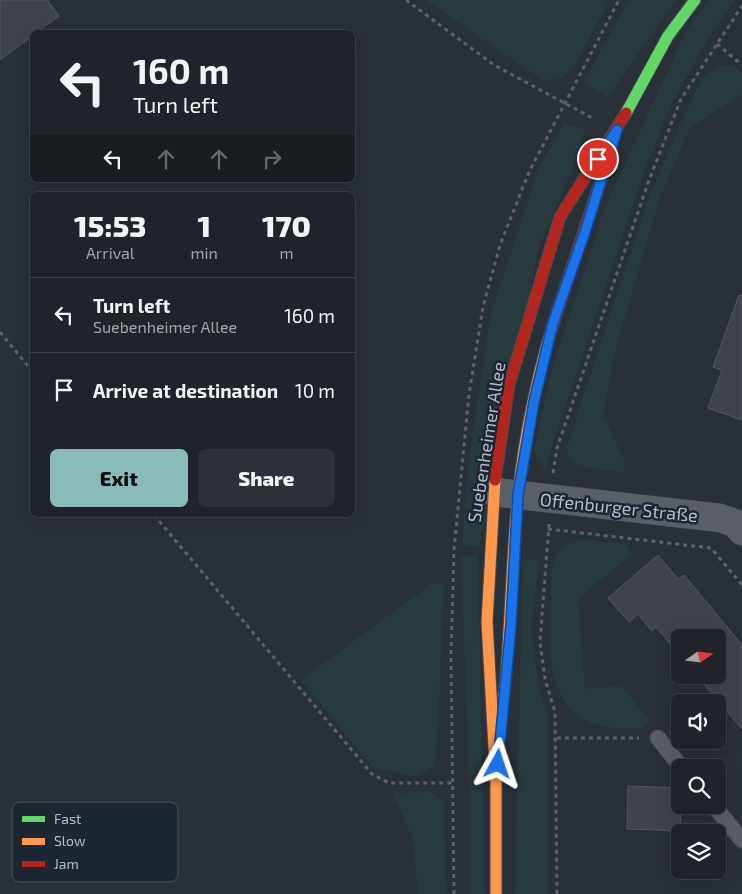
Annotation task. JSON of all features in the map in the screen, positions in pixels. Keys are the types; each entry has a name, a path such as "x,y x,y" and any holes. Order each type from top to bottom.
{"main road":[{"name":"Suebenheimer Allee","path":"496,784 511,625 505,493 509,384 560,217 617,130 668,36 695,0"},
{"name":"Suebenheimer Allee","path":"496,894 496,784 487,622 505,493 534,402 553,323 585,232 617,130"}],"street":[{"name":"Offenburger Straße","path":"505,493 720,518 740,525"}],"lane":[{"path":"658,738 675,759"},
{"path":"720,814 742,840"}],"path":[{"path":"406,0 494,65 563,104 617,130"},
{"path":"557,894 557,738 555,712 545,680 540,642 548,529 557,448 649,180 681,99 742,6"},
{"path":"717,44 742,65"},
{"path":"0,332 30,368"},
{"path":"156,517 372,774 389,783 454,783"},
{"path":"548,529 711,548 742,585"},
{"path":"557,738 658,738"}],"green space":[{"path":"425,0 610,0 573,68 562,79 543,80"},
{"path":"629,0 676,0 608,97 583,83"},
{"path":"709,0 735,0 709,37 670,107 648,162 551,448 546,473 534,451 550,376 603,212 686,31"},
{"path":"733,66 742,72 742,95 690,128 659,200 614,356 603,415 624,459 625,472 585,467 572,461 568,452 568,444 649,197 703,76 720,67"},
{"path":"564,123 585,130 574,165 539,247 479,547 462,545 469,458 491,313 539,168"},
{"path":"583,539 628,545 631,555 578,599 585,689 621,686 649,720 643,728 605,727 590,723 570,709 561,696 555,681 550,648 552,567 555,557 560,550 571,543"},
{"path":"461,555 478,556 485,894 470,894 470,802"},
{"path":"523,559 539,561 531,629 539,690 548,717 548,894 515,894"},
{"path":"444,583 435,766 415,776 373,768 301,680 431,584"},
{"path":"432,792 444,802 446,894 418,894 413,838 392,793"}],"building":[{"path":"0,0 47,0 59,16 40,30 30,30 30,38 0,60"},
{"path":"739,295 742,296 742,420 708,408 722,370 713,367"},
{"path":"658,555 678,579 684,575 742,645 742,729 726,710 726,694 712,694 704,684 726,684 726,629 671,629 671,644 656,627 652,631 638,614 629,622 608,598"},
{"path":"628,786 671,788 671,814 681,814 681,824 671,824 671,831 627,829"}],"traffic: fast":[{"path":"626,113 668,36 695,0"}],"traffic: slow":[{"path":"504,696 521,473 540,373 560,303"},
{"path":"495,480 487,622 496,783 496,894"}],"traffic: jam":[{"path":"495,480 509,385 560,217 626,113"},
{"path":"560,303 607,162"}],"route":[{"path":"498,764 511,625 518,495 534,402 553,323 585,232 617,130 598,159"}]}
